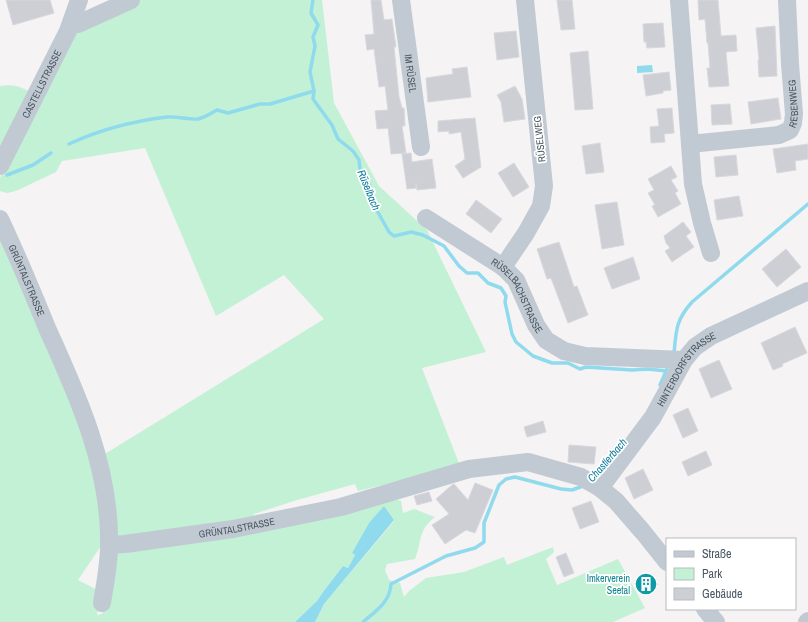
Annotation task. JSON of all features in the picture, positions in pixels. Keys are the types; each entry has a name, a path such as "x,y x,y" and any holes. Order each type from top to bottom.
{"street":[{"name":"CASTELLSTRASSE","path":"0,166 71,23 80,0"},
{"path":"71,23 78,24 130,0"},
{"name":"IM RÜSEL","path":"402,0 421,147"},
{"name":"RÜSELWEG","path":"503,266 526,233 541,206 544,186 525,0"},
{"path":"679,0 693,184 711,253"},
{"name":"REBENWEG","path":"690,144 779,135 790,130 793,123 794,114 787,0"},
{"name":"RÜSELBACHSTRASSE","path":"426,218 503,266 516,280 536,325 546,340 564,351 585,356 676,359"},
{"name":"GRÜNTALSTRASSE","path":"0,219 14,247 85,418 96,453 104,489 109,545 233,529 341,507 469,469 528,462 581,477 598,488 616,501 666,561"},
{"name":"HINTERDORFSTRASSE","path":"598,488 653,417 676,359 710,336 808,291"},
{"path":"102,603 107,574 109,545"},
{"path":"706,610 716,622"}],"green space":[{"path":"141,0 322,0 334,103 379,186 427,230 486,352 422,368 460,466 358,491 355,484 254,514 255,520 116,537 100,457 324,319 284,275 216,316 145,148 62,161 56,172 16,191 7,193 0,191 0,178 3,171 0,157 0,86 17,86 40,99 73,36 79,30 114,11"},
{"path":"0,231 91,448 103,543 78,580 101,592 97,615 102,614 106,602 111,554 391,498 401,501 403,513 414,509 435,517 423,531 415,559 387,564 385,570 389,580 400,583 404,597 409,591 426,578 464,572 504,557 507,565 553,547 554,552 546,559 557,585 618,559 645,608 613,622 315,622 324,604 394,521 384,506 369,524 352,553 355,555 348,568 343,566 317,601 295,622 0,622"}],"water":[{"path":"652,65 653,72 637,73 637,66"},
{"path":"384,506 394,520 324,604 315,622 295,622 317,601 343,566 348,568 355,555 352,553 369,523"}],"building":[{"path":"6,0 50,0 54,13 13,25"},
{"path":"371,0 381,0 384,20 392,19 396,47 394,47 399,97 402,108 404,108 405,126 402,126 406,153 391,154 388,128 377,129 375,111 388,110 385,86 379,87 374,49 367,50 365,35 374,34"},
{"path":"557,0 572,0 575,29 561,30"},
{"path":"698,0 718,0 721,36 736,35 737,51 726,52 729,86 709,87 707,68 710,68 705,19 699,20"},
{"path":"663,23 665,47 647,48 646,42 644,42 643,24"},
{"path":"775,26 777,76 759,77 756,28"},
{"path":"516,31 519,57 497,60 494,33"},
{"path":"588,51 593,109 575,110 570,53"},
{"path":"467,67 471,97 428,102 426,78 453,74 452,69"},
{"path":"669,72 671,90 646,96 643,75"},
{"path":"515,86 522,99 525,119 504,122 501,102 497,95"},
{"path":"778,98 781,119 751,124 748,102"},
{"path":"730,104 732,124 712,125 711,105"},
{"path":"672,108 674,133 664,134 665,142 651,143 650,127 659,126 657,109"},
{"path":"475,118 481,167 463,178 455,166 465,159 461,132 449,134 449,131 438,132 438,121"},
{"path":"600,143 604,172 586,174 582,146"},
{"path":"808,144 808,159 795,161 796,170 777,173 773,149"},
{"path":"411,153 412,162 432,159 436,188 417,190 416,183 416,188 407,189 402,154"},
{"path":"736,155 738,175 716,177 714,157"},
{"path":"514,163 529,187 513,197 498,173"},
{"path":"671,166 677,177 671,180 678,191 675,193 681,204 658,217 652,206 655,205 648,193 654,190 648,179"},
{"path":"739,196 743,216 717,220 714,200"},
{"path":"476,200 502,219 491,233 466,214"},
{"path":"617,202 624,245 602,249 595,205"},
{"path":"683,222 691,232 686,236 694,247 672,262 665,251 670,248 666,243 664,236"},
{"path":"559,242 574,287 577,286 588,315 568,323 551,278 547,279 537,249"},
{"path":"786,249 801,267 777,287 762,269"},
{"path":"633,257 640,279 612,289 604,268"},
{"path":"795,327 807,353 782,364 783,366 773,370 761,343"},
{"path":"719,360 732,389 711,398 699,369"},
{"path":"688,408 698,431 683,438 673,415"},
{"path":"543,421 546,432 527,437 524,427"},
{"path":"569,445 596,447 594,464 568,462"},
{"path":"706,451 712,465 688,476 682,462"},
{"path":"643,469 653,490 634,499 625,478"},
{"path":"475,483 493,490 475,533 466,530 445,544 432,525 449,514 436,499 454,484 468,500"},
{"path":"429,492 432,501 417,505 414,496"},
{"path":"591,501 599,522 580,529 572,508"},
{"path":"566,553 574,573 564,577 556,557"},
{"name":"Imkerverein Seetal","path":"639,575 658,584 653,593 635,584"}],"waterway":[{"path":"313,0 311,13 318,25 313,37 315,46 310,72 314,91"},
{"name":"Rüselbach","path":"69,144 104,130 142,121 167,117 198,119 217,110 228,113 260,104 270,104 314,91 313,99 332,125 338,139 353,151 359,160 360,169 370,186 371,200 389,232 394,236 411,232 423,235 444,246 459,266 467,273 478,273 488,283 501,288 506,296 505,302 512,334 516,342 533,356 552,363 568,363 580,369 586,367 667,371"},
{"path":"7,175 33,165 51,153"},
{"name":"Chastlerbach","path":"674,354 675,338 680,320 692,302 808,204"},
{"name":"Chastlerbach","path":"660,385 667,369"},
{"name":"Chastlerbach","path":"593,478 609,461"},
{"name":"Chastlerbach","path":"363,622 382,606 388,596 391,584 446,556 475,548 484,542 484,523 499,485 506,479 515,477 561,489 572,490 583,486"}],"place":[{"name":"Imkerverein Seetal","path":"646,584"}]}
